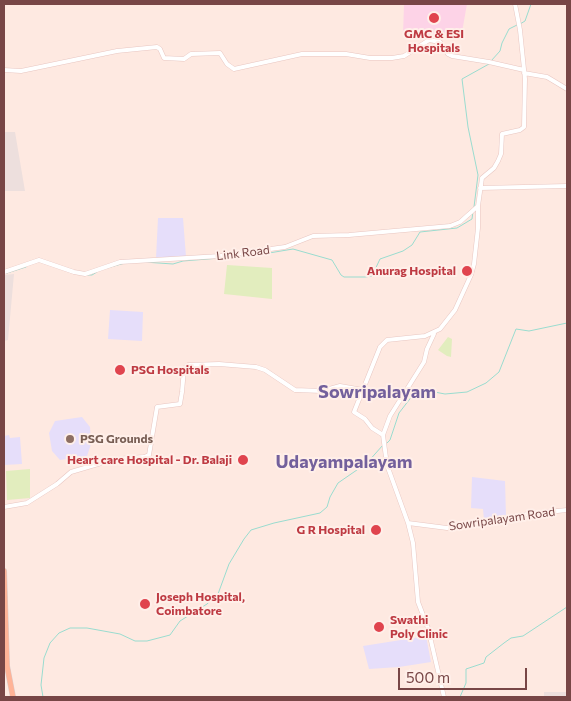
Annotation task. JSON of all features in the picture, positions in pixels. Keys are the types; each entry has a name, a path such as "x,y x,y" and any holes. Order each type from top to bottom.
{"main road":[{"path":"4,571 6,666 11,697"},
{"path":"4,667 11,697"}],"street":[{"path":"444,697 428,628 418,602 413,543 391,476 384,435 390,416 424,362 427,349 435,332 455,310 471,275 474,264 478,228 477,207 482,178 494,168 498,161 501,154 502,134 520,130 524,127 526,89 516,4"},
{"path":"4,69 21,69 65,59 157,47 164,58 184,59 191,54 220,53 227,64 234,68 302,54 346,54 370,58 400,58 429,40 440,42 448,54 452,56 490,62 547,77 567,88"},
{"path":"480,188 567,186"},
{"name":"Link Road","path":"4,272 36,260 54,264 81,274 120,262 242,254 285,247 313,236 349,235 450,226 460,222 477,207"},
{"path":"384,435 372,428 365,419 354,412 380,347 387,340 425,336 435,332"},
{"path":"4,508 27,503 57,484 71,472 115,459 149,455 157,407 180,404 184,368 188,365 218,364 256,367 265,370 295,390 322,391 340,386 363,390"},
{"name":"Sowripalayam Road","path":"408,523 447,528 519,515 567,510"}],"shaded area":[{"name":"GMC & ESI Hospitals","path":"404,4 467,4 462,32 457,31 456,37 444,39 403,36"},
{"path":"4,132 15,132 25,191 4,191"},
{"path":"158,218 183,218 186,257 156,258"},
{"path":"14,274 8,340 4,341 4,275"},
{"path":"110,310 143,312 142,341 108,339"},
{"name":"PSG Grounds","path":"82,417 90,427 91,444 87,456 60,460 52,451 49,433 55,421"},
{"path":"9,435 10,438 20,437 22,464 4,465 4,436"},
{"path":"472,477 505,481 506,516 484,520 483,509 471,508"},
{"path":"426,636 431,662 369,669 363,646"},
{"path":"544,692 567,692 567,697 544,697"}],"green space":[{"path":"227,265 272,268 272,299 224,294"},
{"path":"448,337 452,339 451,357 438,350"},
{"path":"30,469 30,498 7,500 6,471"}],"waterway":[{"path":"520,24 525,21 531,4"},
{"path":"491,61 500,51 509,29 517,25"},
{"path":"474,207 478,175 468,127 462,79 489,64"},
{"path":"144,262 173,264 183,261 257,255 293,249 332,260 344,277 372,276 380,259 403,251 412,245 420,232 457,228 472,219 473,211"},
{"path":"107,268 125,263"},
{"path":"4,274 26,267"},
{"path":"84,275 92,275 97,272"},
{"path":"387,443 390,440 399,413 416,391 424,390 445,394 467,392 486,383 499,372 516,329 529,331 567,323"},
{"path":"43,697 41,685 44,658 50,643 59,633 70,628 87,628 120,634 135,641 147,641 170,635 180,621 207,604 218,594 229,564 251,530 320,513 327,507 338,483 367,463 383,445"},
{"path":"460,697 466,683 466,669 484,663 486,657 511,638 523,636 567,607"}],"place":[{"name":"GMC & ESI Hospitals","path":"434,18"},
{"name":"Anurag Hospital","path":"467,271"},
{"name":"PSG Hospitals","path":"120,370"},
{"name":"PSG Grounds","path":"70,439"},
{"name":"Heart care Hospital - Dr. Balaji","path":"243,460"},
{"name":"G R Hospital","path":"376,530"},
{"name":"Joseph Hospital, Coimbatore","path":"145,604"},
{"name":"Swathi Poly Clinic","path":"379,627"}],"district":[{"name":"Sowripalayam","path":"377,392"},
{"name":"Udayampalayam","path":"344,462"}]}
